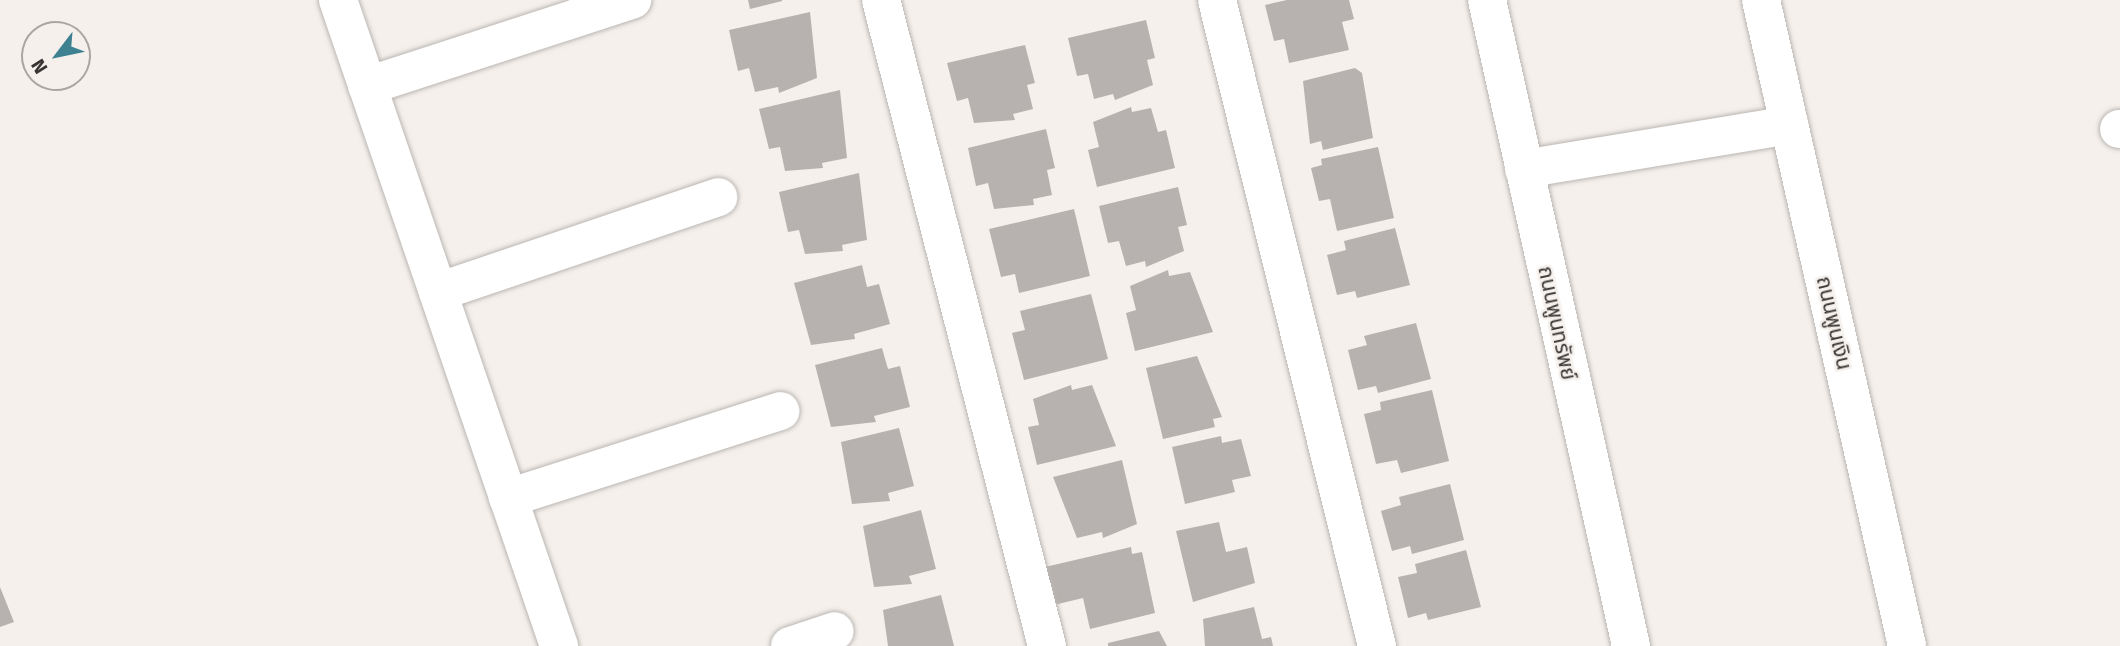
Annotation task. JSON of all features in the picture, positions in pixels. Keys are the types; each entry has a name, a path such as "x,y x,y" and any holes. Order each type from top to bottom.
{"street":[{"path":"338,0 559,646"},
{"path":"367,86 568,10 632,0"},
{"path":"881,0 1047,646"},
{"path":"1217,0 1377,646"},
{"name":"ถนนพูนทรัพย์","path":"1487,0 1631,646"},
{"name":"ถนนพูนเงิน","path":"1761,0 1907,646"},
{"path":"1524,169 1789,125"},
{"path":"438,292 718,197"},
{"path":"508,498 779,411"},
{"path":"790,646 835,631"}],"building":[{"path":"748,0 782,0 782,1 750,9"},
{"path":"1287,0 1349,0 1354,19 1342,22 1349,50 1289,63 1284,39 1274,41 1265,5"},
{"path":"810,12 817,78 779,93 778,87 755,92 749,68 738,71 729,30"},
{"path":"1146,20 1155,58 1147,60 1153,85 1115,100 1113,94 1094,99 1088,74 1077,76 1068,38"},
{"path":"1025,45 1035,83 1027,85 1033,109 1013,114 1015,120 974,123 968,98 957,101 947,63"},
{"path":"1355,68 1362,73 1373,138 1323,150 1321,141 1310,144 1303,81"},
{"path":"840,90 847,158 822,163 823,168 785,171 780,147 769,149 759,109"},
{"path":"1131,107 1132,112 1151,108 1158,132 1166,130 1175,168 1097,187 1088,150 1099,147 1093,122"},
{"path":"1046,129 1055,168 1047,170 1052,195 1033,199 1034,205 994,209 988,183 976,186 968,148"},
{"path":"1378,147 1394,218 1337,231 1330,199 1319,201 1311,168 1322,165 1321,159"},
{"path":"859,173 867,240 842,245 843,251 805,254 799,230 788,232 779,192"},
{"path":"1178,187 1187,225 1178,227 1184,251 1146,267 1145,261 1126,266 1119,241 1108,243 1099,206"},
{"path":"1074,209 1090,276 1019,293 1015,274 1001,277 989,229"},
{"path":"1395,228 1410,285 1357,298 1355,291 1337,295 1327,255 1346,250 1344,241"},
{"path":"862,265 867,287 879,284 890,324 854,334 855,339 811,345 794,283"},
{"path":"1168,270 1169,276 1190,272 1213,332 1135,351 1126,313 1136,310 1130,286"},
{"path":"1091,294 1108,359 1024,380 1012,333 1025,330 1020,311"},
{"path":"1416,323 1431,379 1378,393 1376,386 1358,390 1348,350 1367,345 1364,336"},
{"path":"882,348 888,369 900,366 910,407 874,416 876,422 831,427 815,365"},
{"path":"1197,356 1222,417 1213,419 1215,427 1163,439 1146,368"},
{"path":"1071,385 1072,390 1092,385 1116,446 1037,465 1028,427 1039,425 1033,399"},
{"path":"1432,390 1449,461 1401,473 1397,460 1376,464 1364,414 1381,410 1380,402"},
{"path":"899,428 914,486 888,493 890,501 852,504 841,442"},
{"path":"1221,436 1222,443 1241,439 1251,476 1232,480 1235,492 1185,504 1172,447"},
{"path":"1122,460 1137,524 1103,538 1102,532 1077,538 1053,477"},
{"path":"1450,484 1464,540 1412,554 1410,546 1392,551 1381,511 1401,505 1399,497"},
{"path":"921,510 936,569 909,576 912,584 874,587 863,526"},
{"path":"1219,522 1226,552 1247,547 1255,583 1193,602 1176,531"},
{"path":"1131,547 1132,554 1142,552 1155,613 1090,629 1083,598 1054,605 1045,567"},
{"path":"1466,550 1481,607 1428,620 1426,613 1408,618 1398,577 1417,573 1415,564"},
{"path":"0,587 14,622 0,627"},
{"path":"941,595 954,646 888,646 883,610"},
{"path":"1254,607 1262,639 1271,637 1273,646 1205,646 1203,619"},
{"path":"1159,631 1167,646 1108,646 1108,643"}]}
